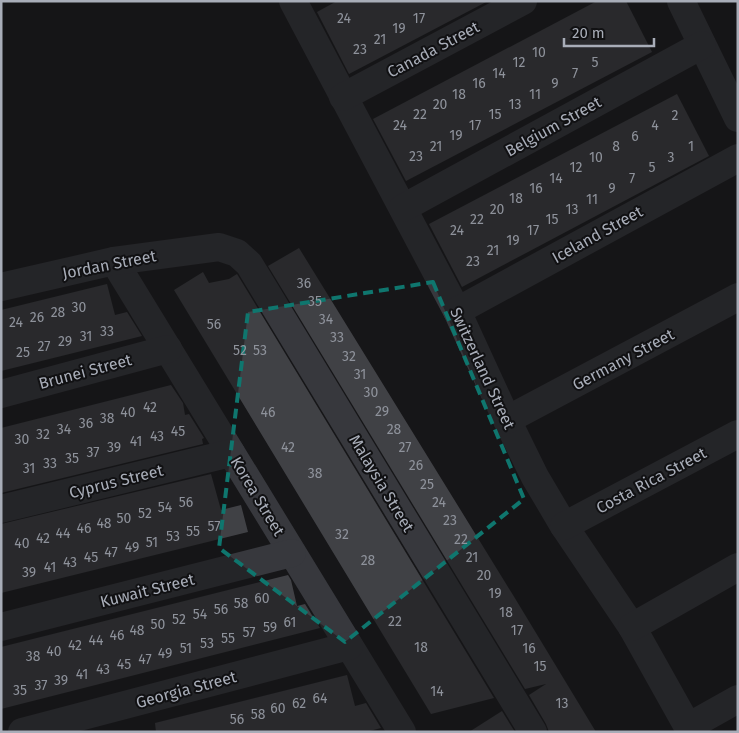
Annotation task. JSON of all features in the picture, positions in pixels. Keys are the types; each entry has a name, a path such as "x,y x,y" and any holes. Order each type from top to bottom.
{"street":[{"name":"Switzerland Street","path":"293,1 457,311 535,476 564,526 632,627 688,727 738,699"},
{"name":"Canada Street","path":"343,96 523,1"},
{"path":"681,1 738,118"},
{"name":"Belgium Street","path":"403,208 702,45"},
{"name":"Iceland Street","path":"457,311 738,158"},
{"name":"Jordan Street","path":"1,287 114,261 219,247"},
{"name":"Malaysia Street","path":"219,247 238,253 249,264 532,732"},
{"name":"Korea Street","path":"114,261 402,732"},
{"name":"Germany Street","path":"507,420 738,297"},
{"name":"Brunei Street","path":"1,394 168,349"},
{"name":"Costa Rica Street","path":"564,526 738,434"},
{"name":"Cyprus Street","path":"1,509 231,453"},
{"name":"Kuwait Street","path":"1,627 292,553"},
{"path":"632,627 738,567"},
{"name":"Georgia Street","path":"22,732 349,646"}],"highlighted area":[{"path":"433,282 524,499 345,642 219,548 248,312"}],"building":[{"path":"337,1 488,1 349,74 317,12"},
{"path":"597,1 626,1 652,52 406,181 373,119"},
{"path":"677,94 709,156 462,287 429,224"},
{"path":"299,248 596,732 549,732 529,695 546,684 525,689 268,266"},
{"path":"203,272 209,283 229,279 237,274 494,698 431,714 174,290"},
{"path":"107,284 115,315 127,312 142,336 1,371 1,310"},
{"path":"171,385 183,403 185,415 189,414 204,438 202,439 203,444 1,493 1,428"},
{"path":"211,474 221,510 241,505 248,532 1,593 1,524"},
{"path":"288,575 297,606 305,604 320,628 1,709 1,647"},
{"path":"347,675 355,706 366,703 381,728 366,732 156,732 155,723"},
{"path":"502,711 515,732 469,732"}]}
